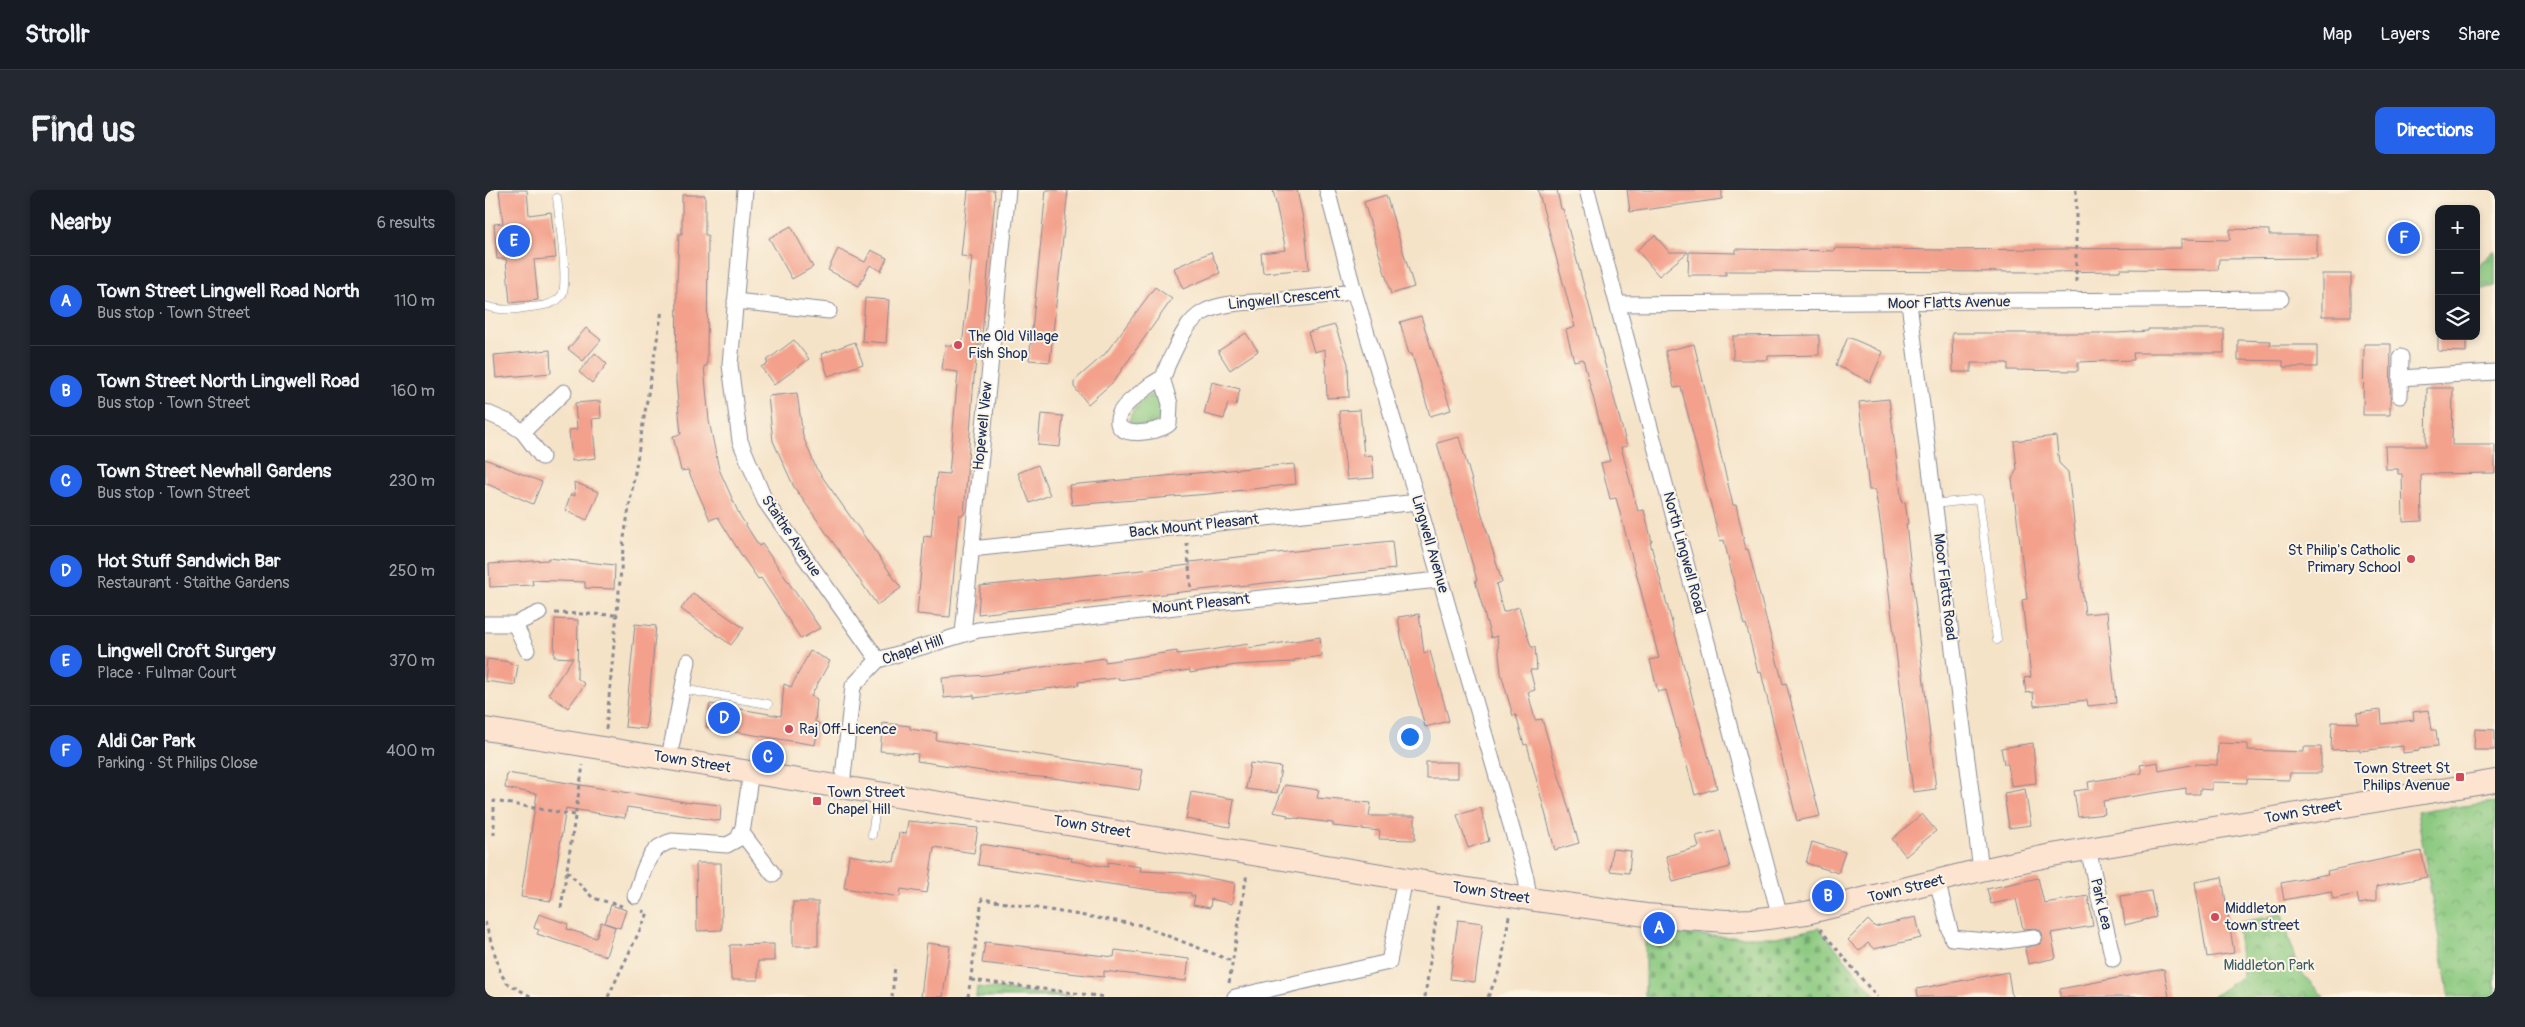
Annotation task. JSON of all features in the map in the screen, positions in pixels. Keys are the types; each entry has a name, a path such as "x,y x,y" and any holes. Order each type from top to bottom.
{"street":[{"name":"Staithe Avenue","path":"745,190 730,365 740,441 765,501 878,660"},
{"name":"Hopewell View","path":"963,633 1008,190"},
{"name":"Lingwell Avenue","path":"1327,190 1354,291 1418,502 1525,878 1521,898"},
{"name":"North Lingwell Road","path":"1587,190 1780,917"},
{"name":"Lingwell Crescent","path":"1161,378 1182,336 1191,323 1203,312 1218,306 1327,297 1354,291"},
{"name":"Moor Flatts Avenue","path":"1618,304 2281,299"},
{"path":"735,301 829,311"},
{"name":"Moor Flatts Road","path":"1909,303 1981,870"},
{"path":"2401,357 2401,396"},
{"path":"2400,378 2495,372"},
{"path":"523,432 563,392"},
{"path":"485,412 508,422 523,432 542,457"},
{"name":"Back Mount Pleasant","path":"971,549 1418,502"},
{"name":"Mount Pleasant","path":"963,633 1193,605 1439,580"},
{"path":"485,624 515,624 539,613"},
{"path":"515,624 527,650"},
{"name":"Chapel Hill","path":"842,786 853,686 878,660 963,633"},
{"path":"669,758 688,661"},
{"name":"Town Street","path":"485,729 1250,852 1521,898 1646,915 1717,920 1780,917 1806,913 1981,870 2088,849 2495,781"},
{"path":"635,905 648,860 657,847 672,841 727,845 738,839 742,834 751,771"},
{"path":"742,834 773,874"},
{"name":"Park Lea","path":"2088,849 2113,958"},
{"path":"1231,993 1389,962 1405,878"},
{"path":"1937,881 1952,938 1998,942 2034,937"}],"lane":[{"path":"485,306 502,312 544,306 551,304 562,294 565,280 557,198"},
{"path":"1934,504 1979,499 1997,640"},
{"path":"682,689 768,704"},
{"path":"872,835 879,792"}],"path":[{"path":"2076,190 2076,301"},
{"path":"561,908 575,815 595,746 617,615 624,538 662,310"},
{"path":"1185,526 1193,605"},
{"path":"539,613 617,615"},
{"path":"494,835 494,800 575,815"},
{"path":"1231,993 1233,961 1250,852"},
{"path":"567,871 593,898 635,905 648,913 608,997"},
{"path":"1425,997 1441,885"},
{"path":"1488,997 1501,967 1521,898"},
{"path":"968,997 982,899 1140,924 1233,961"},
{"path":"1806,913 1877,997"},
{"path":"485,922 501,974 507,983 532,997"},
{"path":"892,997 895,965"},
{"path":"971,980 1105,997"}],"green space":[{"path":"2495,250 2495,286 2480,290 2480,263"},
{"path":"1158,392 1162,396 1164,406 1164,414 1161,420 1148,425 1138,425 1130,421 1136,407 1149,395"},
{"path":"2495,802 2495,997 2449,997 2417,812"},
{"name":"Middleton Park","path":"2282,914 2298,969 2324,997 2212,997 2243,976 2237,923"},
{"path":"1819,928 1877,997 1645,997 1645,932 1727,937 1776,937"},
{"path":"977,987 1072,997 976,997"}],"building":[{"path":"499,190 527,190 529,215 551,212 556,258 534,260 538,300 510,303 506,259 497,259 494,224 503,223"},
{"path":"968,190 994,190 995,197 981,345 978,345 974,378 964,515 959,515 950,617 917,614 924,536 931,537 937,473 949,474 958,372 942,370 945,345 962,347 972,257 961,256"},
{"path":"1046,190 1068,190 1050,362 1029,360"},
{"path":"1273,190 1297,190 1305,228 1309,269 1263,273 1261,253 1286,250"},
{"path":"1538,190 1557,190 1561,209 1563,209 1627,446 1621,447 1638,511 1644,510 1652,542 1650,542 1717,788 1695,795 1666,690 1658,692 1650,660 1659,658 1616,498 1610,499 1601,463 1610,461 1583,359 1574,361 1569,342 1566,330 1575,327"},
{"path":"1627,190 1722,190 1722,199 1630,212"},
{"path":"682,195 705,195 705,235 708,235 707,366 704,366 709,421 719,469 739,514 759,546 762,544 820,628 801,639 761,578 758,579 742,556 718,517 710,520 688,470 681,471 673,436 681,434 676,382 677,282 679,234 682,234"},
{"path":"1386,195 1414,287 1391,294 1364,202"},
{"path":"791,226 813,267 792,279 769,238"},
{"path":"2230,229 2269,230 2269,235 2317,235 2317,258 2219,259 2218,270 2120,269 2120,271 2050,272 1726,271 1726,275 1688,275 1689,252 1736,253 1736,249 1834,251 1834,248 1937,250 2181,248 2181,239 2230,240"},
{"path":"1655,235 1669,252 1688,252 1659,276 1637,250"},
{"path":"838,249 865,262 871,250 887,258 881,271 870,265 859,286 828,270"},
{"path":"1211,252 1220,273 1183,289 1174,268"},
{"path":"2322,274 2351,274 2351,316 2322,316"},
{"path":"1155,287 1172,299 1113,382 1088,404 1074,387 1074,381 1105,354"},
{"path":"865,298 889,300 886,343 862,341"},
{"path":"1421,316 1451,410 1430,416 1412,354 1409,354 1400,322"},
{"path":"1335,325 1348,364 1349,397 1327,398 1325,349 1314,352 1308,332"},
{"path":"586,328 601,340 583,361 568,349"},
{"path":"2148,329 2224,329 2224,353 2133,353 2134,360 2078,362 2078,371 2008,370 2008,363 1971,363 1971,372 1953,372 1952,333 2117,333 2148,331"},
{"path":"1246,333 1258,351 1230,370 1218,351"},
{"path":"1819,335 1819,355 1768,356 1768,360 1733,360 1733,336"},
{"path":"1848,337 1883,352 1870,382 1836,365"},
{"path":"794,340 809,359 774,385 761,367"},
{"path":"2238,340 2271,341 2270,345 2317,345 2317,367 2283,367 2283,361 2238,360"},
{"path":"2438,340 2466,340 2466,352 2438,351"},
{"path":"855,342 863,364 828,376 821,354"},
{"path":"1694,344 1733,505 1736,505 1746,550 1748,549 1783,684 1786,683 1820,816 1797,821 1761,672 1758,673 1746,624 1744,625 1724,540 1720,541 1681,387 1674,388 1665,351"},
{"path":"2364,344 2391,344 2390,415 2363,415"},
{"path":"550,350 551,373 496,378 494,355"},
{"path":"595,353 607,364 592,383 579,372"},
{"path":"1212,382 1240,389 1236,405 1228,403 1224,419 1204,414"},
{"path":"2427,388 2453,388 2452,445 2495,445 2495,473 2421,474 2422,521 2403,522 2402,474 2398,474 2398,469 2386,469 2385,446 2426,446"},
{"path":"797,393 803,436 816,468 901,588 877,605 794,487 773,441 768,396"},
{"path":"1889,399 1902,503 1905,502 1908,524 1906,524 1936,789 1913,792 1881,527 1875,490 1869,490 1859,402"},
{"path":"600,401 601,418 592,419 596,458 572,461 569,430 577,429 575,403"},
{"path":"1360,410 1364,456 1372,455 1374,478 1347,480 1339,411"},
{"path":"1041,414 1063,416 1060,447 1038,445"},
{"path":"2056,436 2059,463 2068,472 2085,614 2107,612 2116,703 2088,706 2087,700 2034,706 2033,692 2026,693 2024,678 2031,677 2022,600 2027,599 2012,479 2017,469 2014,441"},
{"path":"1459,437 1502,582 1496,584 1503,612 1519,607 1531,647 1535,647 1537,670 1530,670 1535,690 1528,692 1535,720 1542,719 1579,843 1555,850 1527,744 1524,745 1516,715 1513,716 1501,673 1497,636 1491,638 1475,580 1477,580 1437,443"},
{"path":"485,459 542,482 533,504 485,483"},
{"path":"1294,464 1296,484 1209,494 1072,505 1069,485"},
{"path":"1038,465 1050,495 1030,503 1018,473"},
{"path":"574,482 599,492 587,520 565,510 571,494 575,496"},
{"path":"1392,541 1395,569 978,614 980,586 1163,568 1190,565 1190,562"},
{"path":"548,558 615,565 614,589 585,588 585,582 532,580 533,585 490,587 489,564 548,560"},
{"path":"693,593 744,628 731,645 681,609"},
{"path":"1419,614 1424,653 1430,651 1449,721 1425,727 1401,637 1398,617"},
{"path":"555,619 578,620 577,678 585,684 568,708 548,694 573,658 554,657"},
{"path":"635,624 656,626 646,729 625,727"},
{"path":"1320,637 1322,656 1294,660 1294,662 1236,665 1190,673 1190,670 1119,680 1119,678 1078,682 1079,685 974,698 974,695 944,698 942,678 987,675 1105,658 1105,662 1177,651 1177,654 1204,651 1248,644 1249,648"},
{"path":"810,651 830,661 811,696 817,699 815,722 819,723 815,745 706,727 710,704 781,716 784,684 791,687"},
{"path":"487,659 518,665 515,685 485,681"},
{"path":"2381,710 2382,724 2414,720 2413,712 2429,710 2432,730 2436,730 2438,746 2419,748 2419,751 2403,753 2403,746 2360,751 2360,749 2331,750 2332,722 2358,723 2357,713"},
{"path":"883,723 910,726 910,729 937,733 936,740 1143,770 1139,790 1052,778 1002,774 917,761 918,754 880,751"},
{"path":"2475,729 2495,730 2495,750 2474,750"},
{"path":"2033,743 2036,783 2011,786 2008,764 2004,764 2001,748"},
{"path":"2218,743 2248,744 2248,750 2304,752 2304,747 2321,747 2321,773 2290,773 2289,780 2247,779 2247,783 2212,782 2212,790 2200,789 2200,794 2186,794 2186,788 2103,801 2105,814 2078,817 2074,791 2089,789 2088,782 2142,773 2140,765 2158,762 2159,771 2196,764 2217,765"},
{"path":"1426,762 1458,762 1458,778 1426,778"},
{"path":"1250,763 1281,767 1277,793 1246,789"},
{"path":"507,773 691,803 721,805 720,821 627,807 625,818 566,808 551,901 521,897 537,794 505,788"},
{"path":"1285,785 1319,790 1317,798 1371,803 1369,816 1415,816 1415,840 1379,839 1380,831 1333,826 1333,823 1287,817 1288,815 1273,812"},
{"path":"2025,789 2031,825 2009,828 2004,793"},
{"path":"1191,792 1234,799 1230,827 1186,819"},
{"path":"1481,808 1489,841 1468,848 1457,815"},
{"path":"1922,814 1936,831 1906,856 1892,839"},
{"path":"908,821 978,828 974,853 934,847 927,893 901,889 900,897 844,888 849,855 894,862 899,833 906,834"},
{"path":"1720,830 1730,867 1673,882 1666,856 1699,847 1696,836"},
{"path":"1812,842 1845,852 1838,873 1806,863"},
{"path":"981,844 1072,858 1071,861 1108,867 1108,862 1141,867 1140,871 1183,873 1235,883 1232,904 1211,899 1210,908 1193,905 1195,896 1191,896 1191,893 1158,891 978,865"},
{"path":"1612,849 1631,851 1629,873 1610,871"},
{"path":"2421,851 2427,877 2376,887 2376,901 2359,904 2357,894 2333,899 2331,891 2284,900 2281,883 2328,874 2327,871"},
{"path":"696,863 721,863 722,930 697,931"},
{"name":"Middleton town street","path":"2222,877 2234,953 2207,957 2195,882"},
{"path":"2038,878 2044,903 2088,896 2093,926 2051,933 2056,958 2028,964 2025,948 2040,944 2043,940 2042,932 2037,928 2023,929 2016,899 1991,904 1987,889"},
{"path":"2151,891 2156,917 2125,925 2121,896"},
{"path":"793,902 818,902 818,946 793,946"},
{"path":"611,905 626,910 620,928 605,923"},
{"path":"539,914 568,924 567,929 596,938 601,922 615,927 606,956 537,934 539,930 534,928"},
{"path":"1916,917 1921,938 1874,949 1868,943 1859,951 1848,940 1868,920 1875,927"},
{"path":"1458,920 1483,923 1475,982 1450,979"},
{"path":"985,942 1114,957 1115,950 1189,959 1186,981 1104,971 1104,977 982,963"},
{"path":"927,943 950,946 943,997 921,997"},
{"path":"774,944 774,961 758,961 758,980 731,980 730,945"},
{"path":"2164,969 2169,997 2060,997 2060,989"},
{"path":"2008,972 2012,997 1918,997 1917,989"}],"place":[{"name":"Aldi Car Park","path":"2404,238"},
{"name":"Lingwell Croft Surgery","path":"514,241"},
{"name":"The Old Village Fish Shop","path":"958,345"},
{"name":"St Philip's Catholic Primary School","path":"2411,559"},
{"name":"Hot Stuff Sandwich Bar","path":"724,718"},
{"name":"Raj Off-Licence","path":"789,729"},
{"name":"Town Street Newhall Gardens","path":"768,757"},
{"name":"Town Street St Philips Avenue","path":"2460,777"},
{"name":"Town Street Chapel Hill","path":"817,801"},
{"name":"Town Street North Lingwell Road","path":"1828,896"},
{"name":"Middleton town street","path":"2215,917"},
{"name":"Town Street Lingwell Road North","path":"1659,928"}]}
